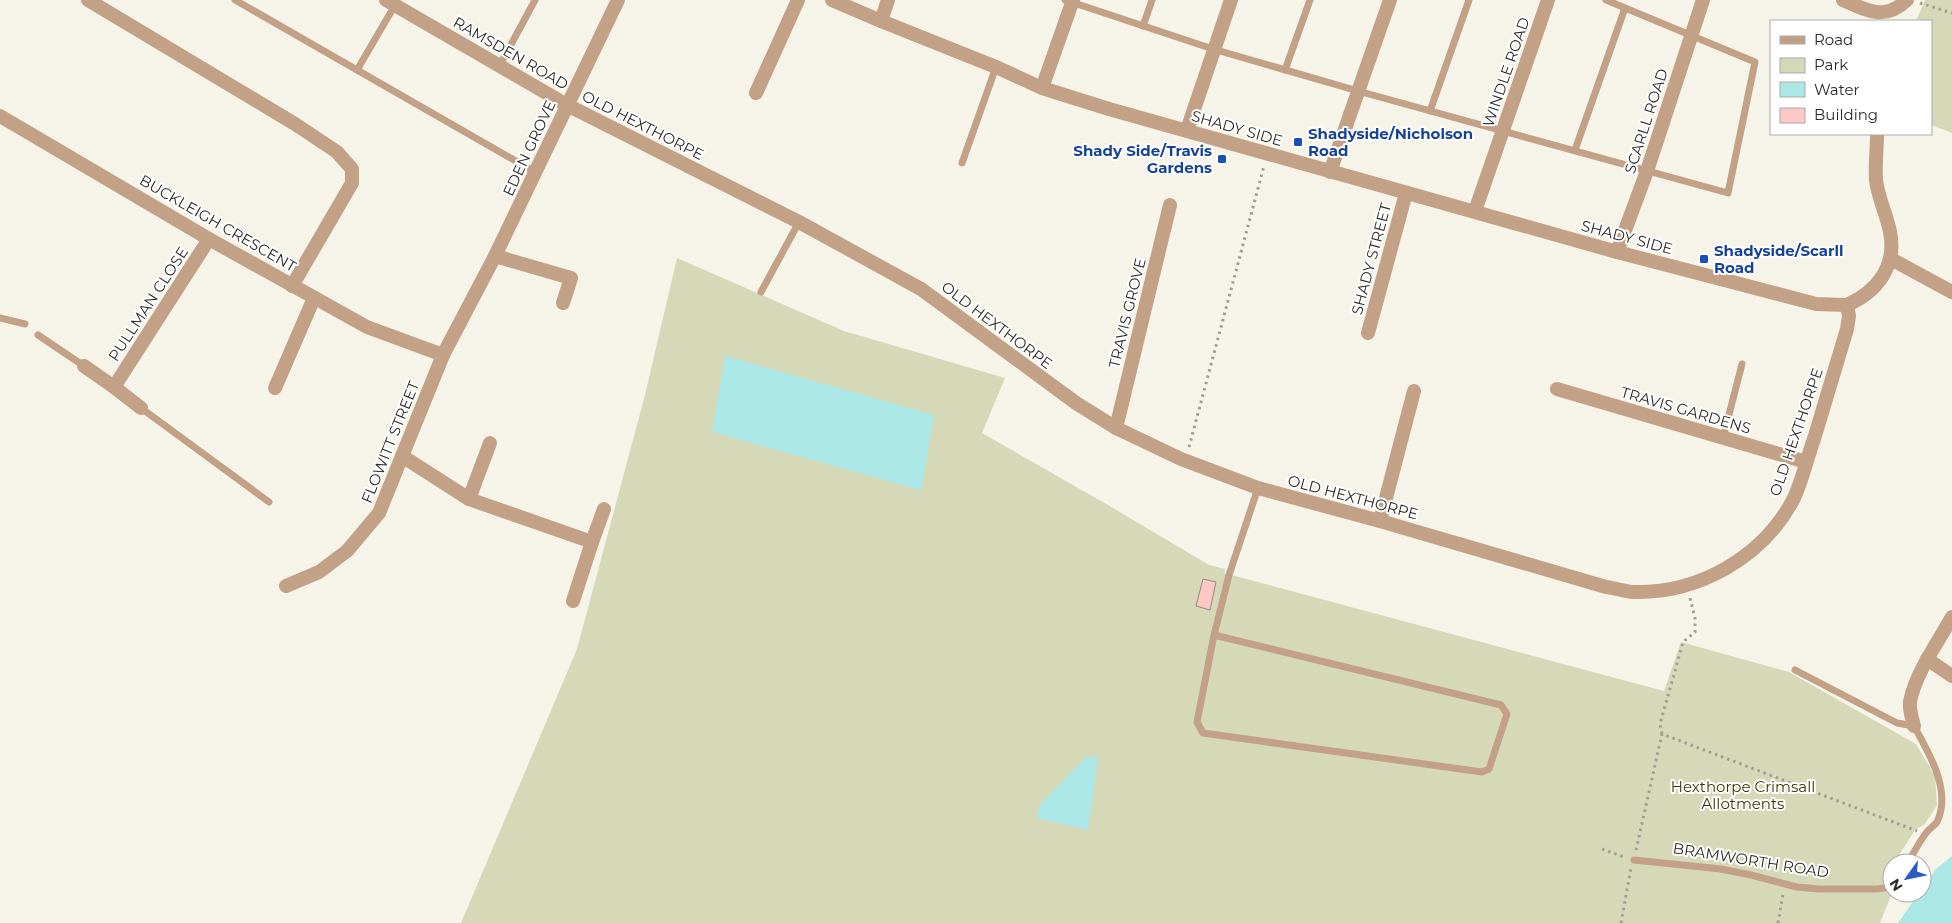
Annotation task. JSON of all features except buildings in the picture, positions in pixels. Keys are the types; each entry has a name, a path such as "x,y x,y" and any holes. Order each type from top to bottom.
{"street":[{"name":"BUCKLEIGH CRESCENT","path":"0,116 292,286 352,183 352,169 337,152 302,129 88,0"},
{"name":"EDEN GROVE","path":"443,354 495,256 618,0"},
{"path":"756,93 798,0"},
{"name":"SHADY SIDE","path":"832,0 996,67 1042,88 1109,109 1406,194 1474,211 1618,252 1816,304 1847,305"},
{"path":"880,21 888,0"},
{"path":"1186,130 1231,0"},
{"path":"1330,172 1390,0"},
{"name":"WINDLE ROAD","path":"1474,211 1548,0"},
{"name":"SCARLL ROAD","path":"1618,252 1647,171 1703,0"},
{"path":"1843,0 1882,17 1913,1"},
{"path":"1042,88 1070,1"},
{"name":"RAMSDEN ROAD","path":"390,3 567,105"},
{"name":"OLD HEXTHORPE","path":"567,105 799,222 921,289 1076,403 1116,428 1186,461 1258,488 1380,521 1606,587 1632,592 1695,583 1720,572 1746,556 1765,538 1793,499 1847,329 1849,316 1847,305"},
{"path":"1847,305 1869,293 1880,282 1891,259 1890,233 1876,180 1877,135"},
{"name":"SHADY STREET","path":"1368,333 1406,194"},
{"name":"TRAVIS GROVE","path":"1116,428 1170,206"},
{"name":"PULLMAN CLOSE","path":"114,387 209,239"},
{"path":"495,256 571,278 563,303"},
{"path":"1891,259 1952,292"},
{"path":"292,286 367,327 443,354"},
{"path":"275,388 314,298"},
{"name":"FLOWITT STREET","path":"286,586 319,572 347,551 379,513 443,354"},
{"name":"PULLMAN CLOSE","path":"84,366 141,408"},
{"name":"TRAVIS GARDENS","path":"1557,390 1806,462"},
{"path":"1380,521 1414,391"},
{"path":"469,499 490,443"},
{"path":"402,456 469,499 592,542"},
{"path":"573,601 604,509"},
{"path":"1914,726 1910,702 1914,688 1927,659 1952,617"},
{"path":"1927,659 1952,676"}],"lane":[{"path":"235,0 535,172"},
{"path":"500,65 535,0"},
{"path":"1143,26 1152,0"},
{"path":"1285,70 1310,0"},
{"path":"1430,110 1470,0"},
{"path":"1070,1 1213,49 1358,92 1430,110 1728,193 1754,62 1606,0"},
{"path":"357,70 390,3"},
{"path":"1575,150 1625,8"},
{"path":"962,163 996,67"},
{"path":"762,292 799,222"},
{"path":"0,318 25,324"},
{"path":"38,335 84,366"},
{"path":"1723,438 1742,364"},
{"path":"141,408 269,502"},
{"path":"1214,635 1501,705 1507,714 1489,769 1482,772 1203,733 1197,722 1214,635 1229,575 1258,488"},
{"path":"1795,670 1896,723 1914,726 1940,774 1945,792 1943,810 1937,822 1924,835 1914,853"},
{"name":"BRAMWORTH ROAD","path":"1634,860 1721,869 1786,884 1819,889 1882,888"}],"path":[{"path":"1913,1 1952,13"},
{"path":"1186,461 1268,153"},
{"path":"1621,923 1630,871 1662,734 1660,724 1683,642 1695,632 1695,618 1686,585"},
{"path":"1662,734 1924,835"},
{"path":"1602,849 1634,860"},
{"path":"1778,923 1786,884"}],"green space":[{"path":"1925,0 1952,0 1952,133 1932,125 1932,20 1916,20"},
{"name":"Hexthorpe Crimsall Allotments","path":"677,258 844,331 1005,378 982,433 1209,565 1225,569 1224,573 1664,691 1681,642 1789,672 1916,744 1935,776 1937,805 1925,824 1915,830 1900,853 1882,853 1882,903 1888,903 1880,923 461,923 577,649 645,395"}],"water":[{"path":"725,356 934,415 921,490 712,432"},
{"path":"1086,757 1098,757 1088,830 1037,818 1039,806"},
{"path":"1952,856 1952,923 1898,923 1912,903 1932,903 1932,875"}],"place":[{"name":"Shadyside/Nicholson Road","path":"1298,142"},
{"name":"Shady Side/Travis Gardens","path":"1222,159"},
{"name":"Shadyside/Scarll Road","path":"1704,259"}]}
